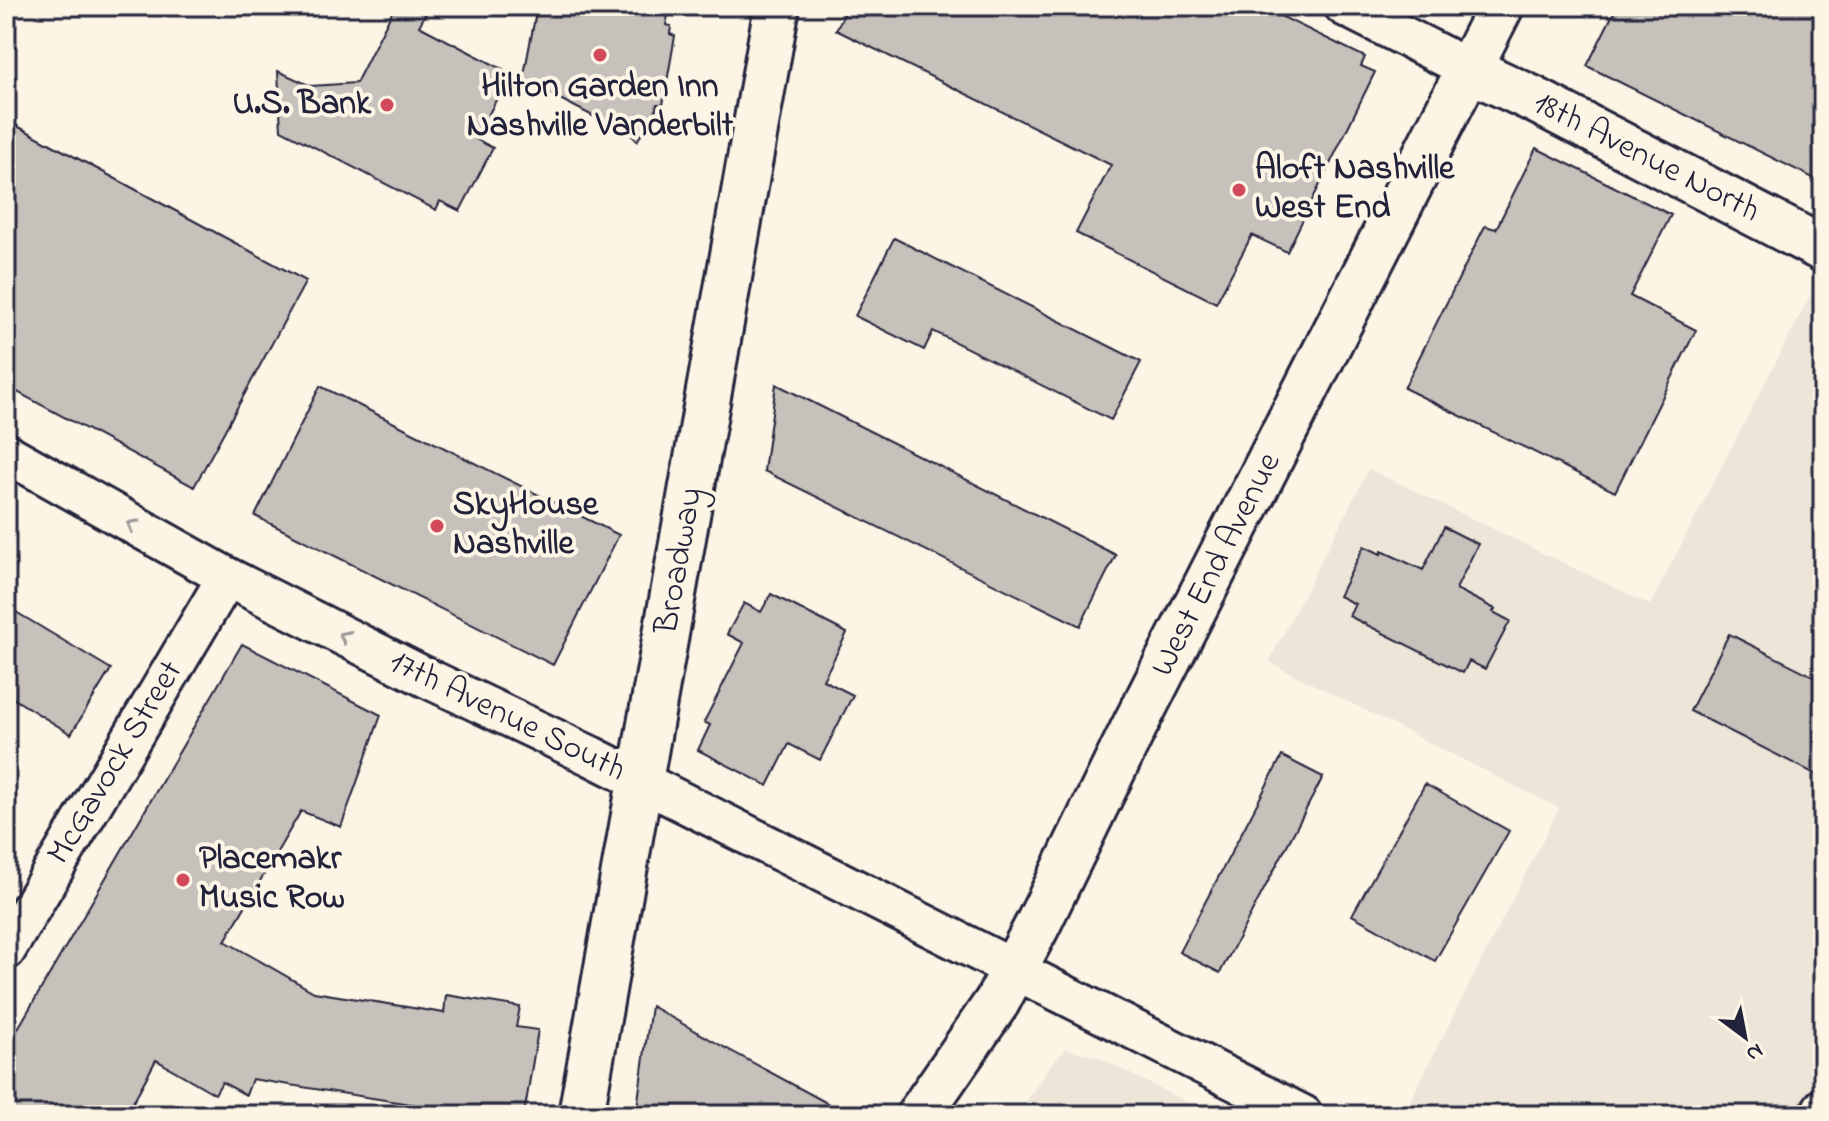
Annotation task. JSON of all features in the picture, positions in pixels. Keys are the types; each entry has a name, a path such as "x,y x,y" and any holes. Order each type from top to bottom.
{"main road":[{"name":"Broadway","path":"581,1115 777,6"},
{"name":"West End Avenue","path":"919,1115 997,1002 1501,6"},
{"name":"18th Avenue North","path":"1469,69 1823,249"}],"street":[{"path":"1344,6 1469,69"},
{"name":"17th Avenue South","path":"6,453 227,577 1303,1115"},
{"name":"McGavock Street","path":"6,950 227,577"},
{"path":"1819,1115 1823,1108"}],"shaded area":[{"path":"1823,271 1823,1115 1403,1115 1559,808 1269,662 1369,469 1650,605"},
{"path":"1067,1049 1095,1056 1212,1115 1017,1115 1051,1064"}],"building":[{"name":"U.S. Bank","path":"395,6 430,6 419,26 510,73 476,139 493,148 460,211 440,201 436,210 281,130 278,71 311,86 356,83"},
{"name":"Hilton Garden Inn Nashville Vanderbilt","path":"546,6 670,6 666,25 671,26 670,34 675,36 663,105 657,104 655,114 637,141 627,130 616,128 523,80 536,12 545,14"},
{"name":"Aloft Nashville West End","path":"848,6 1260,6 1365,57 1361,66 1375,72 1287,252 1252,235 1216,303 1076,233 1111,165 836,30"},
{"path":"1617,6 1823,6 1823,183 1587,66"},
{"path":"6,120 306,281 194,487 6,386"},
{"path":"1536,148 1671,215 1630,296 1696,330 1615,492 1404,388 1485,226 1496,229"},
{"path":"894,238 1141,362 1111,420 933,331 924,350 855,316"},
{"path":"776,384 1116,555 1080,626 764,471"},
{"name":"SkyHouse Nashville","path":"320,386 619,535 553,665 255,516"},
{"path":"1444,527 1478,544 1456,589 1495,609 1493,612 1510,621 1485,669 1469,661 1463,673 1349,616 1355,604 1339,596 1364,546 1423,570"},
{"path":"771,594 847,633 823,680 853,695 820,760 789,744 768,786 698,750 710,725 704,722 744,643 727,634 744,603 761,612"},
{"path":"6,606 111,669 71,734 6,694"},
{"path":"1729,634 1823,681 1823,778 1690,711"},
{"name":"Placemakr Music Row","path":"242,644 381,715 341,827 301,811 225,941 314,992 444,1013 446,995 520,1007 516,1027 538,1030 524,1115 480,1115 252,1079 246,1095 222,1082 215,1094 156,1060 126,1115 6,1115 6,1049"},
{"path":"1282,756 1323,777 1220,973 1179,952"},
{"path":"1425,784 1509,831 1435,961 1352,915"},
{"path":"651,1006 722,1046 849,1115 636,1115"}],"place":[{"name":"Hilton Garden Inn Nashville Vanderbilt","path":"600,55"},
{"name":"U.S. Bank","path":"387,105"},
{"name":"Aloft Nashville West End","path":"1239,190"},
{"name":"SkyHouse Nashville","path":"437,526"},
{"name":"Placemakr Music Row","path":"183,880"}]}
